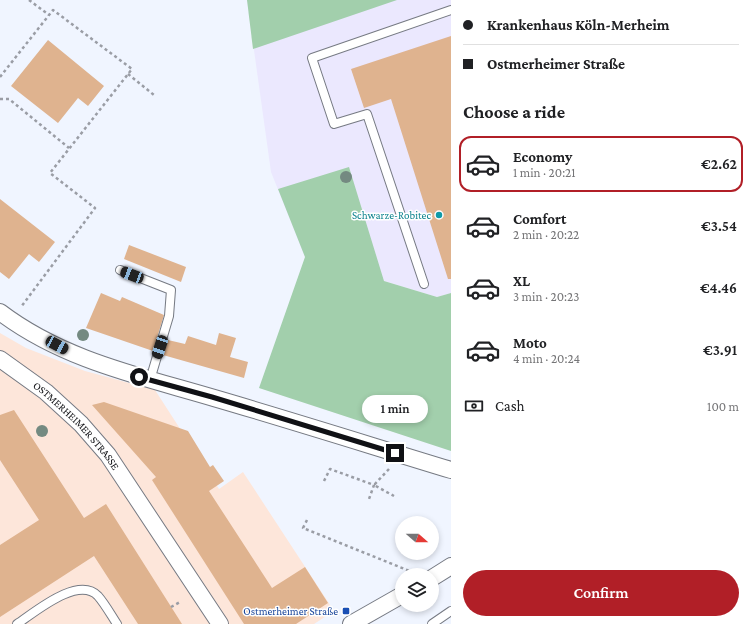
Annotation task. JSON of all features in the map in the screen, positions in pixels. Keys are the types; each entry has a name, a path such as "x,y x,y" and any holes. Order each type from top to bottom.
{"street":[{"path":"5,316 68,351 117,371 451,470"},
{"name":"OSTMERHEIMER STRASSE","path":"0,359 46,392 81,424 108,455 220,624"},
{"path":"439,574 451,566"},
{"path":"351,624 395,599"}],"lane":[{"path":"424,284 367,114 334,124 312,58 451,10"},
{"path":"120,270 171,290 169,316 150,380"},
{"path":"17,624 64,593 81,589 97,594 117,624"},
{"path":"432,624 451,611"}],"path":[{"path":"29,0 49,15"},
{"path":"0,77 53,10 132,69 50,173 95,208 5,316"},
{"path":"128,74 154,95"},
{"path":"0,99 9,99 69,148"},
{"path":"368,499 374,485 389,468 395,453"},
{"path":"324,481 330,469 374,485 394,496"},
{"path":"307,520 303,528 402,568"},
{"path":"171,607 180,602"}],"shaded area":[{"path":"247,0 451,0 451,293 437,297 305,257 271,172"},
{"path":"0,333 26,348 85,371 155,390 219,489 243,472 334,611 314,624 0,624"}],"green space":[{"path":"247,0 397,0 253,49"},
{"path":"349,167 384,281 437,297 451,293 451,451 259,388 305,257 278,189"}],"building":[{"path":"451,36 451,279 448,279 391,99 364,108 351,69"},
{"path":"48,40 104,86 88,106 78,98 58,123 11,86"},
{"path":"0,199 55,242 39,262 29,254 9,279 0,272"},
{"path":"129,245 186,267 181,282 124,259"},
{"path":"101,293 120,301 122,297 164,315 153,351 86,328"},
{"path":"219,333 236,338 230,357 248,362 244,378 163,355 168,340 185,344 188,336 216,345"},
{"path":"104,402 188,431 210,467 213,465 224,481 209,491 272,588 305,567 328,603 296,624 244,624 152,480 156,477 92,405"},
{"path":"14,410 84,518 106,504 182,624 138,624 94,556 0,617 0,545 39,520 0,460 0,415"}],"place":[{"name":"Schwarze-Robitec","path":"439,215"},
{"name":"Ostmerheimer Straße","path":"346,611"}],"route":[{"path":"139,377 212,397 395,453"}]}
